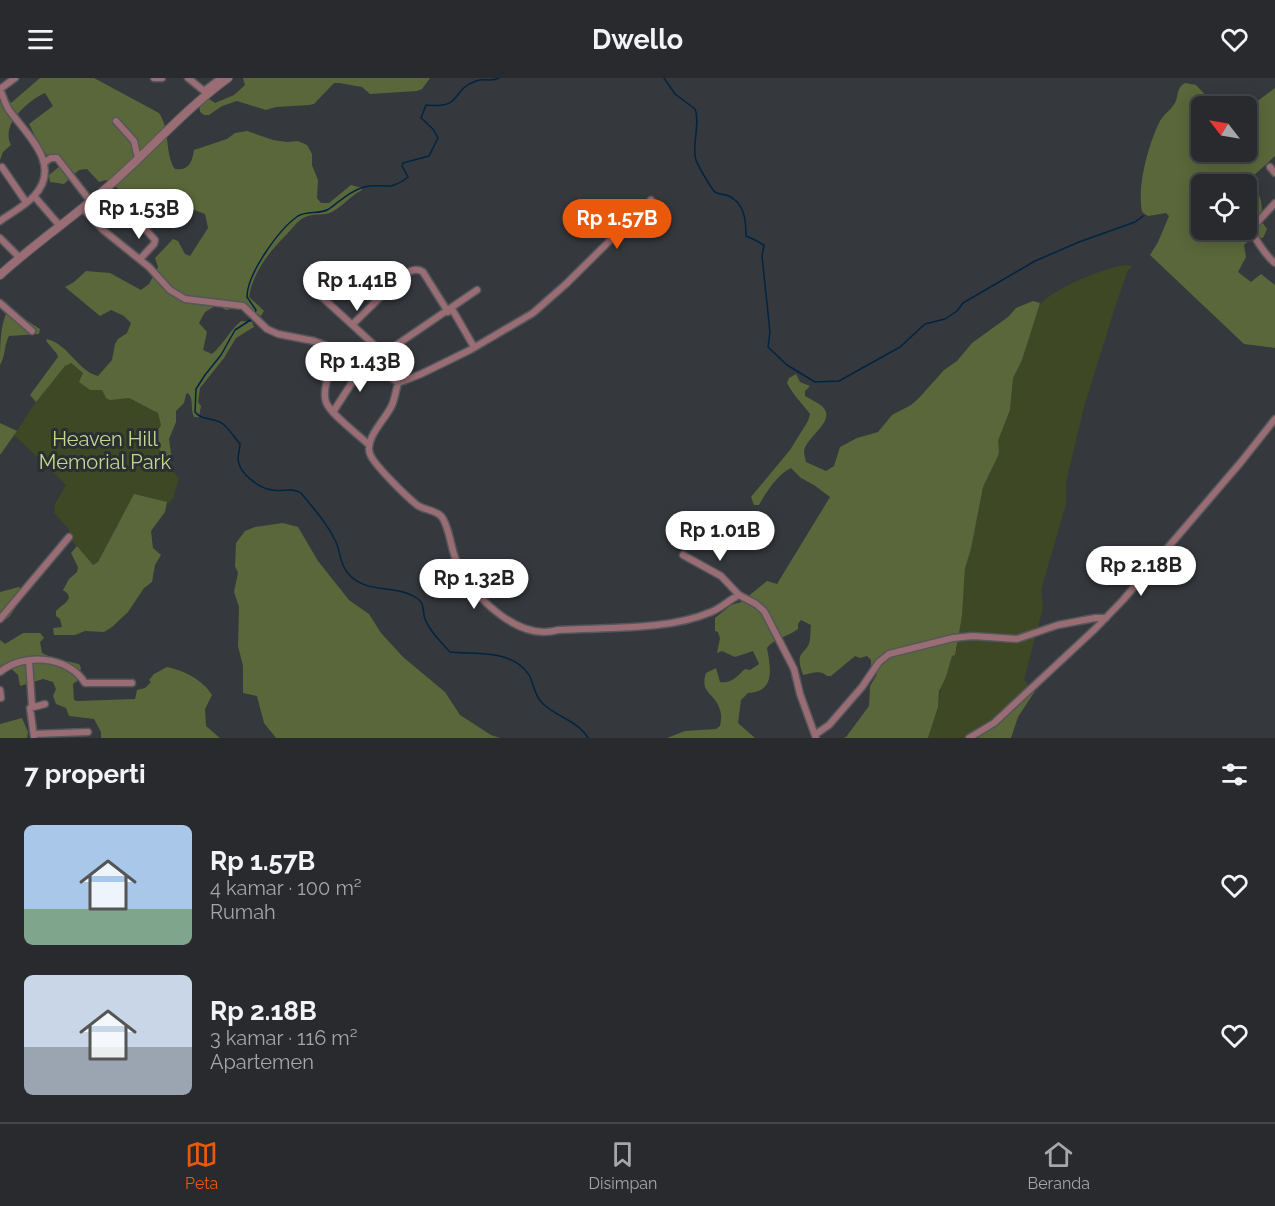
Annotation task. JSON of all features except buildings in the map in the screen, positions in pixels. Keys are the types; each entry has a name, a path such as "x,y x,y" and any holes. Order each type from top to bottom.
{"street":[{"path":"0,221 34,196 44,177 45,162 42,153 8,108 0,89 15,78"},
{"path":"154,78 162,78"},
{"path":"188,78 204,91 221,78"},
{"path":"0,275 83,209 193,105 228,78"},
{"path":"116,121 134,141 138,158"},
{"path":"45,162 51,158 58,159 91,202"},
{"path":"2,167 26,202"},
{"path":"34,196 60,226"},
{"path":"398,383 474,347 533,313 566,285 651,200"},
{"path":"1275,203 1251,229 1265,254 1275,263"},
{"path":"83,209 103,230 149,267 170,290 185,299 239,305 267,329 278,334 314,341 368,362 380,368 398,383"},
{"path":"137,220 155,240 140,259"},
{"path":"0,238 19,258"},
{"path":"353,324 403,275 419,269 474,347"},
{"path":"313,289 383,353"},
{"path":"333,412 368,362 477,290"},
{"path":"0,303 32,331"},
{"path":"338,352 325,393 326,403 369,444"},
{"path":"398,383 393,404 369,444 370,454 376,464 418,506 436,513 444,520 457,563 473,591 496,612 527,628 550,633 558,630 658,624 713,611 739,595"},
{"path":"969,738 994,723 1106,618 1241,462 1275,418"},
{"path":"0,619 69,537"},
{"path":"683,555 722,576 739,595 764,611 794,669 800,694 816,736 829,725 862,687 879,662 889,654 953,638 973,636 1017,639 1058,625 1106,618"},
{"path":"0,672 20,663 48,660 60,663 80,674 85,683 132,683"},
{"path":"29,661 34,736 88,732"},
{"path":"0,690 1,698"},
{"path":"32,706 45,704"}],"green space":[{"path":"40,78 94,78 159,113 165,126 170,157 175,169 184,169 189,165 194,150 227,139 235,133 247,131 273,140 298,141 307,145 312,154 312,165 318,180 317,198 321,203 329,203 351,185 362,188 332,212 301,219 268,255 254,279 249,297 264,311 261,316 245,306 226,310 217,305 205,312 199,323 207,332 203,350 212,354 241,321 252,322 254,327 236,338 224,358 200,388 199,417 194,417 191,398 188,393 186,394 184,403 176,411 176,422 169,439 172,461 169,466 155,441 161,425 158,413 129,398 110,400 106,398 102,390 90,390 79,382 83,373 71,363 65,366 36,402 30,395 58,357 46,341 47,339 61,346 85,369 98,376 112,360 115,344 127,333 131,323 124,316 111,310 100,316 65,287 86,271 110,273 141,290 149,284 158,267 155,258 173,239 178,241 185,254 190,256 208,228 205,214 175,203 161,192 153,197 144,209 138,209 124,193 106,180 99,182 87,169 79,170 64,184 50,182 49,175 60,166 60,161 55,154 47,155 43,152 29,124 53,106 45,93 24,107 13,121 9,129 11,145 3,152 0,160 0,98 4,95 11,103"},
{"path":"243,78 430,78 422,89 417,91 370,94 362,87 334,83 314,104 266,110 237,101 222,106 209,115 200,112 199,105 209,99 215,103 234,95 245,85"},
{"path":"1185,83 1196,85 1206,96 1191,96 1191,162 1257,162 1257,102 1275,88 1275,156 1256,174 1191,174 1191,240 1250,240 1244,245 1246,257 1238,272 1251,282 1261,274 1275,285 1275,348 1244,344 1150,255 1169,216 1166,213 1148,216 1142,212 1142,178 1151,142 1160,121 1175,103 1179,89"},
{"path":"1257,191 1262,208 1260,219 1267,229 1263,238 1257,237"},
{"path":"1126,265 1133,266 1128,270 1116,304 1084,407 1066,482 1066,504 1041,590 1043,608 1024,680 1035,691 1026,695 973,738 928,738 938,707 941,686 952,656 957,650 965,568 983,487 998,456 998,441 1010,410 1013,378 1022,360 1037,309 1052,295 1077,281 1104,270"},
{"path":"1033,301 1040,303 1022,360 1013,378 1010,410 998,441 998,456 983,487 965,568 962,616 955,655 952,656 939,691 938,707 928,738 843,738 869,706 870,686 877,674 871,667 871,660 867,656 860,658 855,656 831,676 818,672 803,675 800,656 809,644 811,625 801,620 798,629 773,642 767,648 770,671 767,684 757,692 748,693 741,700 738,723 755,738 667,738 685,731 716,729 720,726 721,714 718,704 706,689 704,680 706,673 716,668 720,682 728,682 745,669 750,670 759,664 753,651 735,657 722,651 717,653 720,638 718,632 715,631 715,618 731,605 741,602 767,581 777,584 830,497 801,478 791,468 777,479 759,505 754,505 751,497 790,450 808,421 810,414 789,387 787,383 789,378 796,374 800,382 810,386 805,391 805,396 822,406 826,412 824,423 809,441 804,452 806,462 826,471 834,466 840,447 857,438 878,432 892,415 919,398 972,343 1008,317 1016,308"},
{"path":"9,309 40,329 39,334 9,336 0,365 2,327"},
{"name":"Heaven Hill Memorial Park","path":"70,363 83,373 80,382 90,390 102,390 106,398 129,398 158,413 161,425 156,434 158,441 171,469 179,479 169,503 159,501 117,525 103,555 93,565 71,540 69,529 54,513 55,504 66,485 14,435 54,377"},
{"path":"0,423 17,431 0,455"},
{"path":"134,494 167,502 165,512 151,531 153,548 161,555 155,565 152,582 144,588 128,612 104,632 85,631 75,635 54,635 53,628 62,627 56,611 69,599 63,590 69,579 77,572 78,567 71,553 77,546 93,565 98,562"},
{"path":"283,523 298,527 318,561 349,600 369,614 381,633 403,657 445,692 460,715 491,735 500,738 276,738 264,723 257,696 243,693 243,666 238,646 239,607 234,592 238,573 235,566 236,543 245,531 255,527"},
{"path":"19,587 25,592 24,595 9,617 0,623 0,592"},
{"path":"23,633 40,633 44,638 40,642 42,653 79,664 81,668 77,681 73,684 74,700 77,701 135,699 137,690 145,688 151,682 149,680 154,674 167,667 192,677 212,695 205,709 206,726 220,738 101,738 101,732 94,719 69,716 66,708 56,704 53,696 56,689 53,682 43,679 20,686 18,675 7,665 0,669 0,640 5,644"},
{"path":"1035,691 1018,717 1011,738 974,738 1026,695"},
{"path":"22,718 28,732 27,738 0,738 0,724"}],"waterway":[{"path":"254,315 256,310 247,297 252,276 265,253 290,222 302,214 329,209 345,196 359,189 370,186 390,186 401,182 408,177 402,166 403,163 429,156 438,138 433,129 421,118 426,105 452,102 468,85 479,80 499,78"},
{"path":"664,78 675,94 695,109 697,115 695,154 705,177 715,192 734,199 741,208 745,219 746,236 764,245 762,256 770,332 768,347 787,365 815,382 839,381 900,347 925,324 945,319 957,311 963,303 1035,261 1135,222 1143,216"},
{"path":"252,319 235,330 221,355 196,389 195,412 201,417 223,424 230,431 240,444 239,465 250,479 267,489 294,490 301,493 329,529 336,542 341,561 354,579 372,587 401,591 418,599 422,603 425,619 430,628 450,652 504,657 522,667 529,675 540,701 579,727 588,738"}]}
